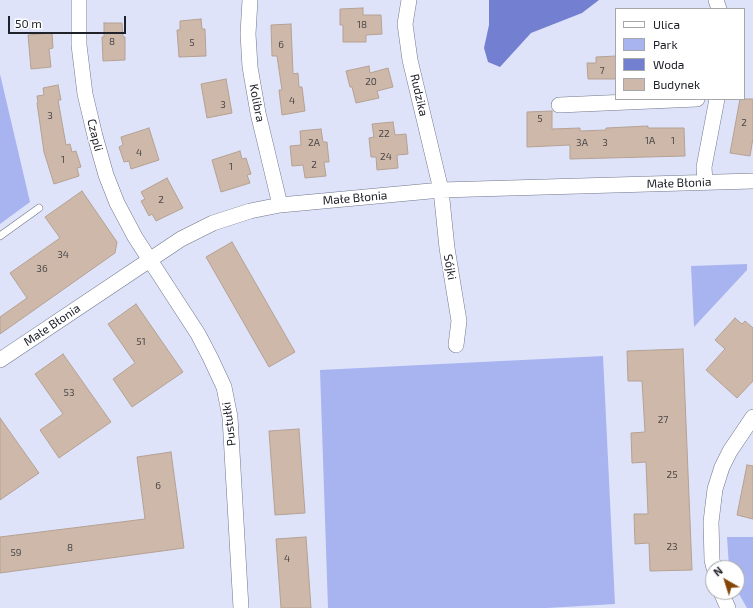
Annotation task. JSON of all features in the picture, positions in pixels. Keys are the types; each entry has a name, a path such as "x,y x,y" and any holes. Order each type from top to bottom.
{"street":[{"name":"Czapli","path":"79,0 79,45 85,94 95,136 106,175 117,203 135,237 150,260"},
{"name":"Kolibra","path":"250,0 248,34 250,67 258,113 280,205"},
{"name":"Rudzika","path":"409,0 405,24 410,60 441,190"},
{"path":"559,105 674,100"},
{"path":"705,182 704,168 717,100"},
{"name":"Małe Błonia","path":"0,360 181,239 214,223 250,211 280,205 441,190 753,181"},
{"name":"Sójki","path":"441,190 447,248 459,321 456,345"},
{"name":"Pustułki","path":"150,260 198,334 224,386 230,417 241,608"},
{"path":"712,560 711,522 715,489 727,456 753,417"}],"lane":[{"path":"0,236 39,208"}],"green space":[{"path":"0,74 30,202 0,224"},
{"path":"747,264 747,270 694,327 691,266"},
{"path":"603,356 615,604 547,608 328,608 320,370"},
{"path":"727,537 753,537 753,608 747,608 742,600 745,600 745,560 729,560"}],"water":[{"path":"489,0 599,0 582,13 531,33 500,67 488,62 484,48 489,25"}],"building":[{"path":"363,8 363,15 381,15 382,34 366,35 366,42 343,42 343,25 340,25 340,9"},
{"path":"201,19 202,29 205,29 206,56 179,57 177,30 180,30 180,21"},
{"path":"104,23 122,23 123,37 125,37 125,60 103,61 102,37 104,37"},
{"path":"291,24 293,74 298,73 299,87 302,87 305,111 282,115 279,90 282,90 277,56 272,56 271,25"},
{"path":"52,33 53,48 49,49 51,67 31,69 28,35"},
{"path":"615,56 615,79 588,79 587,63 596,63 596,57"},
{"path":"369,66 370,73 388,68 393,87 377,91 379,98 356,103 346,71"},
{"path":"226,79 232,113 207,118 201,84"},
{"path":"58,85 61,100 58,100 66,145 70,144 72,152 76,151 81,167 77,168 79,176 54,184 44,152 37,96 44,95 43,88"},
{"path":"753,99 753,138 750,156 730,153 740,100"},
{"path":"552,111 552,129 580,128 580,131 648,126 648,128 684,128 685,156 570,159 570,145 527,147 527,112"},
{"path":"393,122 395,135 406,134 408,154 397,155 398,168 377,170 376,157 371,157 369,138 374,137 372,124"},
{"path":"149,128 159,160 131,169 129,161 124,162 119,147 123,145 121,137"},
{"path":"321,129 323,142 327,142 329,162 324,162 326,176 305,178 303,165 292,166 290,146 301,145 300,131"},
{"path":"240,151 242,159 246,158 251,174 247,175 250,183 221,192 212,160"},
{"path":"167,178 183,208 156,221 152,214 149,216 141,201 145,199 141,192"},
{"path":"82,191 117,242 115,253 0,334 0,317 27,298 10,273 60,238 45,217"},
{"path":"232,242 295,352 269,367 206,257"},
{"path":"136,304 183,372 132,407 113,379 135,363 108,324"},
{"path":"735,318 742,324 745,321 753,328 753,381 737,398 706,370 725,349 715,340"},
{"path":"683,349 692,570 650,571 649,543 635,544 634,514 648,514 646,462 632,463 631,433 645,432 642,381 628,381 627,351"},
{"path":"63,354 111,422 59,458 40,430 63,414 35,374"},
{"path":"0,418 39,473 0,500"},
{"path":"299,429 305,513 275,515 269,431"},
{"path":"171,452 184,548 0,573 0,537 145,519 137,457"},
{"path":"747,465 753,466 753,519 737,515"},
{"path":"306,537 311,608 281,608 276,539"}]}
